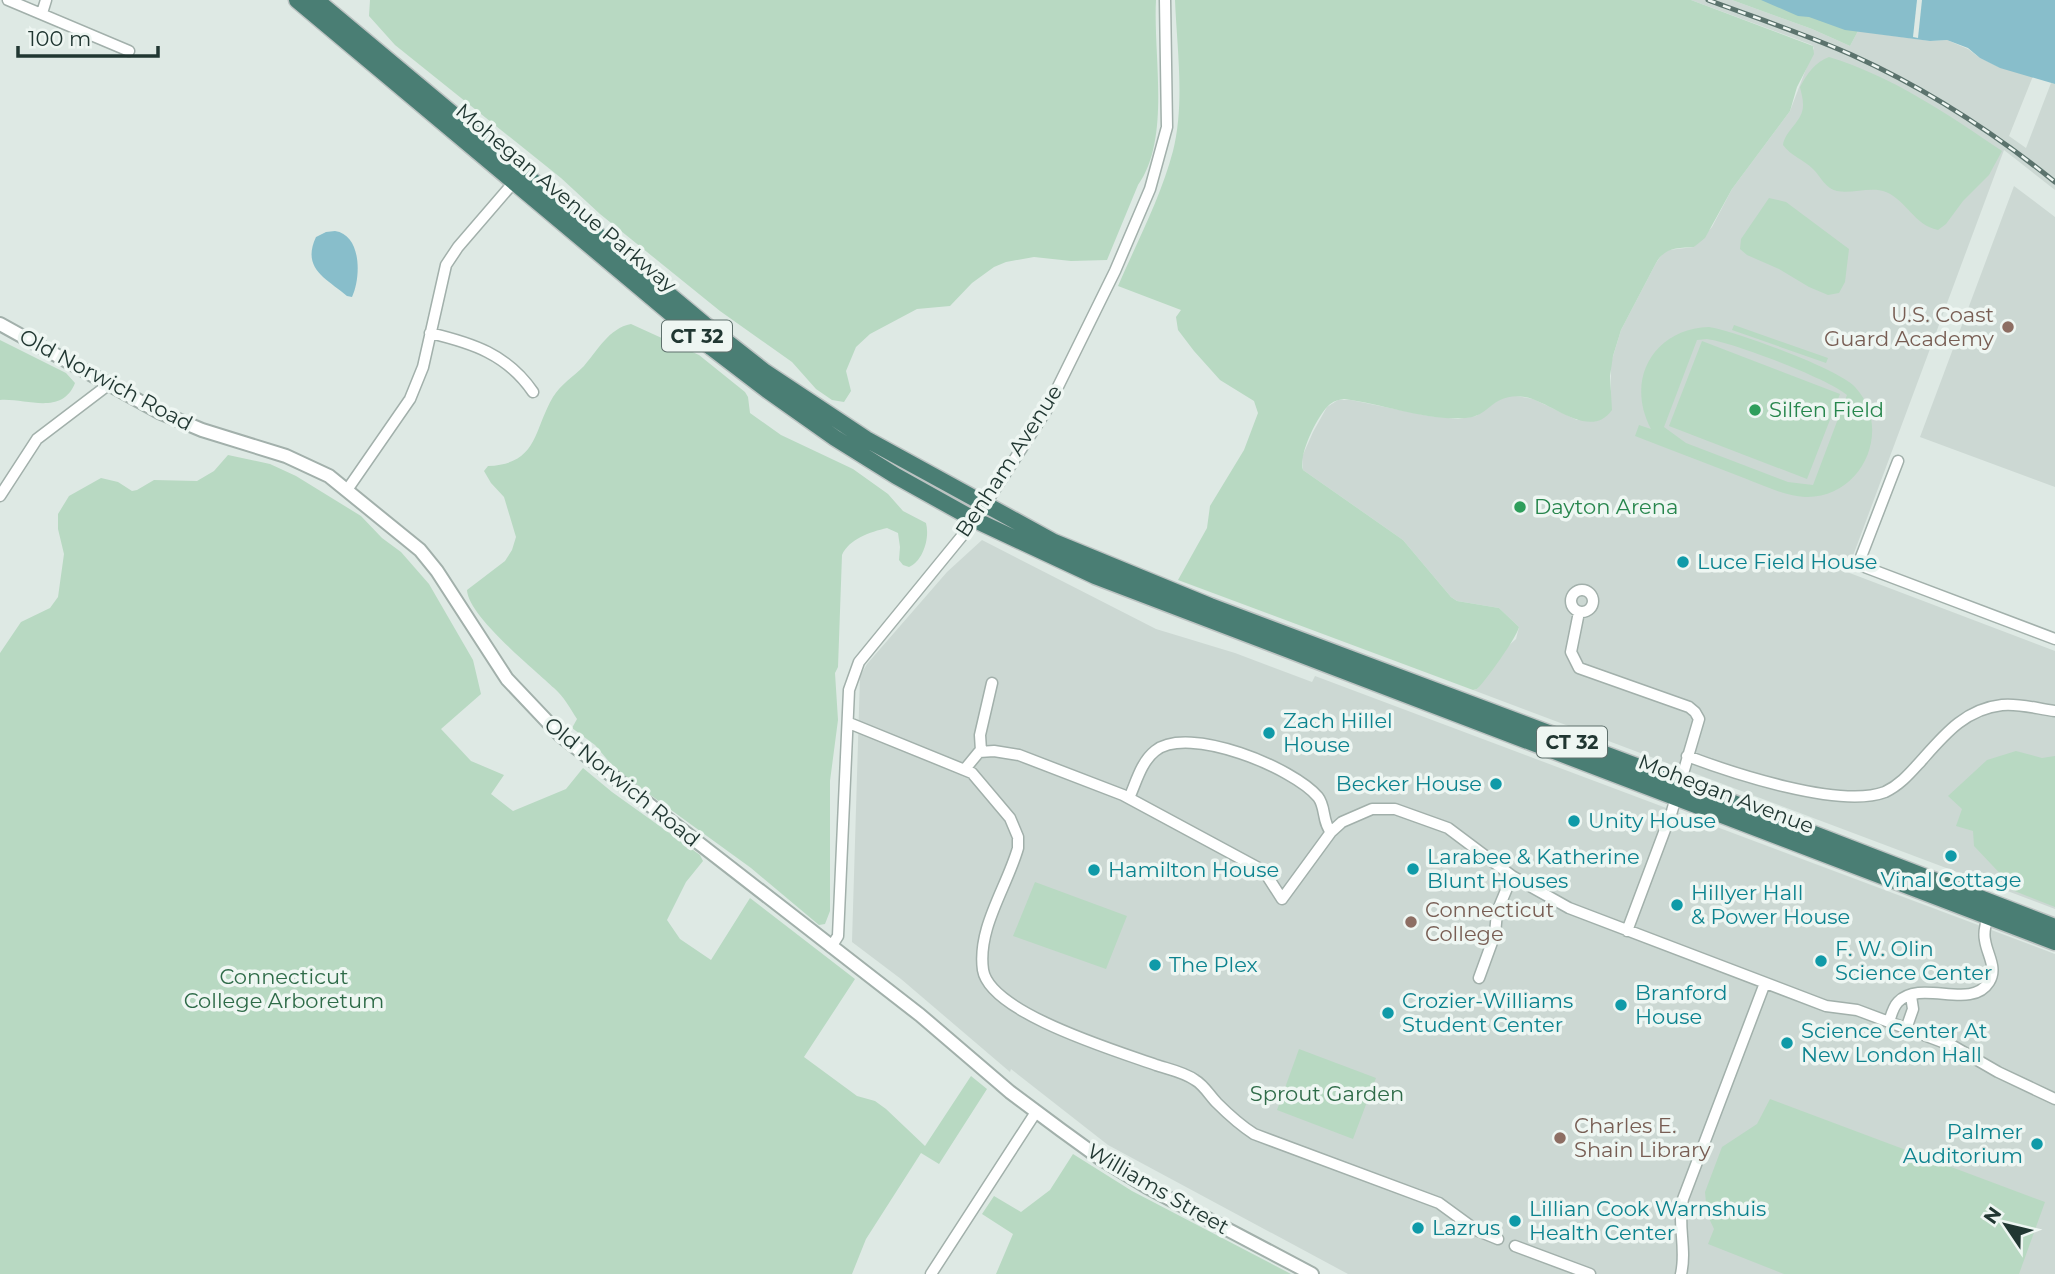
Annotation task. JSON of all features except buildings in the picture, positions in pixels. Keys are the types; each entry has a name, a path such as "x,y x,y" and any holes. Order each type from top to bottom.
{"highway":[{"name":"Mohegan Avenue Parkway","path":"297,0 712,348 835,438 975,520 1095,576 1149,589"},
{"name":"Mohegan Avenue Parkway","path":"316,0 765,372 866,439 985,506 1149,589"},
{"name":"Mohegan Avenue","path":"1149,589 1991,909 2055,927"},
{"name":"Mohegan Avenue","path":"1991,909 2055,942"}],"street":[{"path":"8,0 129,51"},
{"path":"42,13 46,0"},
{"name":"Benham Avenue","path":"831,947 838,936 849,690 859,662 975,520 1046,411 1115,271 1150,189 1167,127 1165,0"},
{"path":"347,490 410,399 423,367 446,265 458,247 514,182"},
{"name":"Old Norwich Road","path":"0,324 159,412 202,430 313,467 347,490 420,550 437,571 507,679 540,717 920,1015 1010,1092"},
{"path":"429,333 472,343 524,378 533,392"},
{"path":"0,496 37,439 108,385"},
{"path":"1898,461 1861,557 1861,564 2055,639"},
{"path":"1579,612 1571,652 1576,664 1584,671 1694,710 1699,723 1627,931"},
{"path":"981,751 980,736 992,683"},
{"path":"1687,756 1765,782 1831,795 1862,796 1883,792 1900,783 1958,721 1981,709 2004,704 2055,711"},
{"path":"849,723 965,769 975,776 1002,806 1014,825 1018,839 1015,859 986,934 983,963 990,986 1010,1002 1063,1032 1190,1077 1229,1115 1254,1134 1439,1203 1476,1230 1498,1239"},
{"path":"1129,798 1145,763 1157,749 1185,742 1210,745 1291,776 1318,797 1331,832"},
{"path":"965,769 981,751 1005,752 1037,760 1129,798 1264,871 1282,898 1331,832 1349,818 1367,811 1395,809 1448,828 1512,876 1569,908 1826,1006 1856,1010 1955,1047 1998,1072 2055,1099"},
{"path":"1479,978 1495,934 1497,912 1512,876"},
{"path":"1889,1022 1898,1002 1917,992 1972,994 1986,986 1993,970 1985,938 1991,909"},
{"path":"1681,1274 1684,1256 1681,1214 1683,1199 1765,983"},
{"path":"1906,1029 1913,1009 1911,996"},
{"name":"Williams Street","path":"1010,1092 1101,1159 1147,1187 1312,1274"},
{"path":"931,1274 1036,1112"},
{"path":"1515,1246 1590,1274"}],"shaded area":[{"path":"1691,0 1732,0 1850,46 1858,31 1930,41 1947,40 1999,67 2033,76 2009,136 2026,148 2051,83 2055,84 2055,190 2004,150 1847,572 2055,651 2055,909 1473,690 1477,689 1506,648 1516,639 1519,627 1499,608 1457,601 1451,597 1403,540 1303,470 1302,457 1313,432 1327,407 1338,400 1458,419 1476,416 1500,399 1512,395 1533,399 1577,420 1611,390 1611,363 1621,330 1656,263 1663,253 1669,250 1694,247 1712,227 1732,189 1790,111 1814,48"},
{"name":"U.S. Coast Guard Academy","path":"2014,186 2055,217 2055,487 1920,437"},
{"name":"Connecticut College","path":"982,540 1156,629 1235,653 1312,682 1315,676 2055,954 2055,1274 1348,1274 1108,1145 1011,1069 1010,1072 901,979 852,942 860,676 867,664 947,572"}],"green space":[{"path":"370,0 1156,0 1158,96 1154,144 1148,166 1107,260 1071,261 1034,257 994,267 972,283 950,306 917,309 870,334 856,347 846,371 851,391 844,402 832,400 816,389 792,362 720,311 600,214 561,178 395,45 369,16"},
{"path":"1175,0 1691,0 1813,46 1814,54 1797,87 1790,111 1732,189 1705,238 1694,247 1668,251 1656,263 1621,330 1610,376 1612,410 1603,419 1582,421 1536,400 1514,396 1498,401 1481,414 1466,418 1420,415 1344,399 1328,406 1314,427 1303,455 1303,470 1403,540 1451,597 1457,601 1499,608 1519,627 1513,640 1477,689 1473,690 1178,580 1207,528 1210,506 1244,450 1258,413 1254,401 1220,380 1178,330 1176,317 1181,310 1118,286 1155,202 1177,133 1179,95"},
{"path":"1732,0 1870,0 1882,22 1880,34 1858,31 1850,46"},
{"path":"1829,57 1897,86 1941,110 2002,151 1989,175 1938,230 1923,223 1886,192 1833,190 1813,169 1783,145 1803,110 1800,87 1812,69"},
{"path":"1769,198 1786,202 1849,249 1845,282 1839,293 1828,295 1809,287 1740,249 1741,239"},
{"path":"631,324 699,355 745,392 750,413 781,435 853,469 888,494 903,511 926,523 924,548 918,560 909,567 899,560 898,533 887,528 855,540 842,555 838,667 835,673 838,720 830,781 830,911 825,924 819,925 751,868 616,770 595,745 572,728 577,719 561,695 490,627 470,601 467,590 505,561 516,537 504,497 484,471 488,466 504,464 525,452 532,444 556,392 584,366 610,335"},
{"path":"1734,325 1828,358 1826,363 1732,330"},
{"path":"1709,327 1762,343 1809,361 1855,387 1866,404 1872,422 1871,441 1866,458 1856,474 1842,487 1825,495 1789,495 1635,436 1639,425 1651,429 1641,393 1649,360 1659,347 1689,330","holes":["1697,340 1719,342 1801,371 1847,395 1813,485 1788,482 1686,443 1664,427"]},
{"path":"0,340 66,373 75,383 69,393 52,402 0,400"},
{"name":"Silfen Field","path":"1702,341 1840,394 1807,479 1669,426"},
{"name":"Connecticut College Arboretum","path":"228,455 270,464 296,476 361,516 382,538 401,552 429,584 473,660 481,694 441,729 471,761 504,775 491,794 513,811 566,789 583,768 700,855 703,861 686,882 667,920 680,939 711,960 750,898 855,979 804,1057 857,1096 875,1101 886,1109 925,1146 971,1076 987,1089 939,1164 921,1153 866,1239 852,1274 0,1274 0,653 21,622 50,608 58,597 64,554 58,529 58,514 69,496 101,478 118,482 132,491 154,480 197,481 214,471"},
{"path":"2016,751 2042,758 2055,756 2055,907 2012,890 2009,883 1974,846 1973,831 1956,826 1962,809 1948,796 1987,760"},
{"path":"1035,882 1127,916 1106,969 1013,936"},
{"name":"Sprout Garden","path":"1299,1049 1376,1078 1353,1139 1277,1110"},
{"path":"1770,1099 2045,1202 2019,1274 1784,1274 1708,1244 1714,1229 1707,1214 1705,1192 1722,1147 1757,1124"},
{"path":"1073,1154 1132,1191 1291,1274 996,1274 1013,1234 982,1214 994,1196 1021,1212 1050,1190"}],"water":[{"path":"1761,0 2055,0 2055,84 2000,68 1980,58 1968,48 1947,40 1930,41 1845,30 1809,17 1798,16"},
{"path":"335,231 344,234 355,249 358,269 352,297 324,278 314,265 312,248 316,237"}],"pier":[{"path":"1917,0 1922,0 1918,38 1913,37"}],"railway":[{"path":"1708,0 1834,47 1906,82 1983,129 2055,182"}],"place":[{"name":"U.S. Coast Guard Academy","path":"2008,327"},
{"name":"Silfen Field","path":"1755,410"},
{"name":"Dayton Arena","path":"1520,507"},
{"name":"Luce Field House","path":"1683,562"},
{"name":"Zach Hillel House","path":"1269,733"},
{"name":"Becker House","path":"1496,784"},
{"name":"Unity House","path":"1574,821"},
{"name":"Vinal Cottage","path":"1951,856"},
{"name":"Larabee & Katherine Blunt Houses","path":"1413,869"},
{"name":"Hamilton House","path":"1094,870"},
{"name":"Hillyer Hall & Power House","path":"1677,905"},
{"name":"Connecticut College","path":"1411,922"},
{"name":"F. W. Olin Science Center","path":"1821,961"},
{"name":"The Plex","path":"1155,965"},
{"name":"Branford House","path":"1621,1005"},
{"name":"Crozier-Williams Student Center","path":"1388,1013"},
{"name":"Science Center At New London Hall","path":"1787,1043"},
{"name":"Charles E. Shain Library","path":"1560,1138"},
{"name":"Palmer Auditorium","path":"2037,1144"},
{"name":"Lillian Cook Warnshuis Health Center","path":"1515,1221"},
{"name":"Lazrus","path":"1418,1228"}]}
